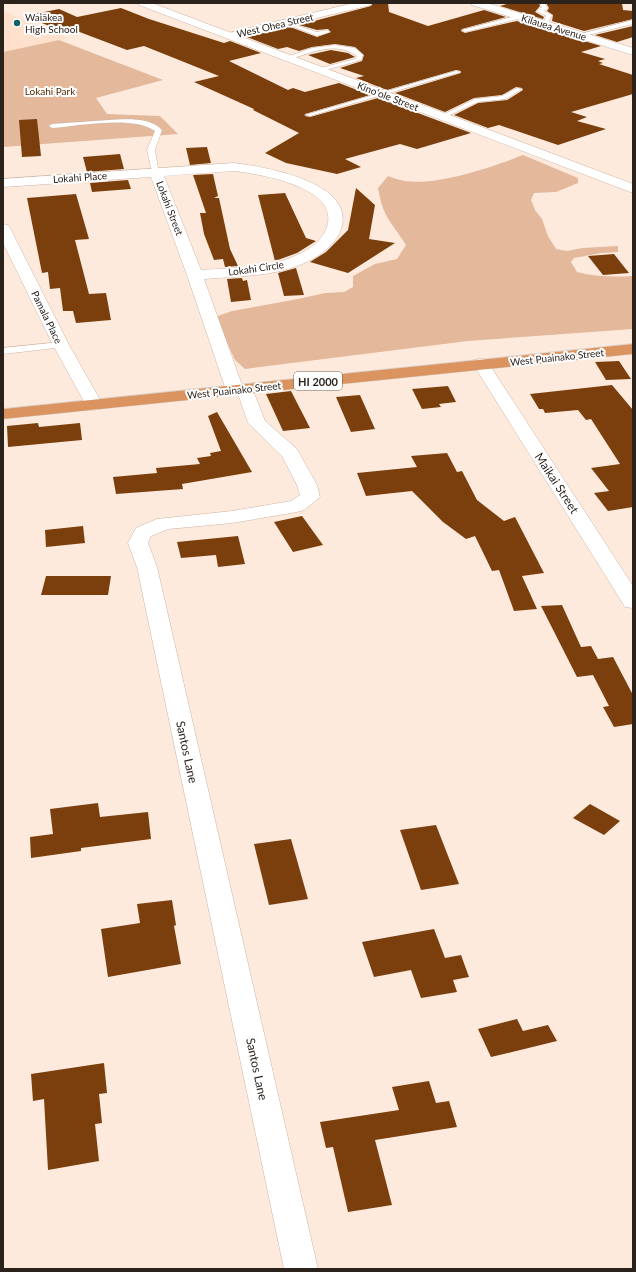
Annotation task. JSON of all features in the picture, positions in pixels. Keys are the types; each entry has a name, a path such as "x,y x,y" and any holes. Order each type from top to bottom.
{"highway":[{"name":"West Puainako Street","path":"3,414 633,349"}],"street":[{"name":"Kinoʻole Street","path":"143,3 633,189"},
{"name":"West Ohea Street","path":"229,36 367,3"},
{"name":"Kilauea Avenue","path":"476,3 633,52"},
{"name":"Lokahi Circle","path":"156,172 234,167 260,170 282,175 313,189 324,197 331,206 336,217 334,229 327,240 319,249 303,258 288,264 260,270 195,275"},
{"name":"Lokahi Place","path":"3,183 156,172"},
{"name":"Lokahi Street","path":"156,172 240,389"},
{"name":"Pamala Place","path":"3,228 61,345 94,405"},
{"name":"Maikai Street","path":"481,364 633,602"},
{"name":"Santos Lane","path":"240,389 257,423 290,453 307,485 310,497 297,506 232,517 164,523 143,532 138,544 147,567 301,1269"}],"lane":[{"path":"542,4 545,8 540,11 549,15 546,21 553,27"},
{"path":"465,30 520,16"},
{"path":"286,22 317,34 327,32"},
{"path":"580,35 633,22"},
{"path":"287,58 342,46 354,49 360,55 358,60 319,70"},
{"path":"308,115 458,72"},
{"path":"441,117 477,100 504,98 519,89"},
{"name":"Lokahi Street","path":"52,126 130,121 151,124 159,130 151,150 156,172"},
{"path":"3,351 61,345"}],"shaded area":[{"name":"Waiākea High School","path":"3,11 58,34 68,38 3,52"}],"green space":[{"name":"Lokahi Park","path":"59,40 163,80 96,98 107,114 160,116 178,134 3,147 3,52"},
{"path":"523,155 578,178 578,183 556,192 534,193 531,200 535,210 542,219 548,236 556,249 567,251 582,248 618,246 618,252 601,253 574,258 571,262 577,272 584,274 633,276 633,329 468,341 245,369 235,360 215,317 232,311 325,293 344,292 353,287 353,276 375,264 397,259 406,245 385,213 378,188 388,176 405,181 433,181 481,170"}],"building":[{"path":"373,3 388,3 389,12 428,26 484,10 506,17 462,29 461,31 465,33 517,21 601,46 581,52 605,59 598,61 603,63 599,64 633,75 633,94 571,112 587,117 577,121 606,129 558,145 499,125 488,128 454,115 478,103 507,100 523,90 522,88 516,87 502,95 474,98 445,112 395,93 461,73 461,71 456,70 387,90 356,78 364,76 340,68 362,61 364,55 355,47 335,44 312,47 299,51 287,47 278,49 247,37 290,27 317,37 331,32 328,29 317,30 299,25 371,6"},
{"path":"510,3 539,3 540,6 535,12 544,17 543,19 500,6"},
{"path":"546,3 622,3 623,10 633,11 633,19 584,31 552,21 553,15 547,11 549,8"},
{"path":"121,8 149,19 224,43 230,41 261,53 229,61 288,90 293,88 305,92 339,83 370,95 305,114 305,116 310,117 378,98 471,133 417,149 400,144 345,159 361,167 337,174 286,163 265,153 299,133 253,110 254,109 194,82 219,76 144,46 127,50 77,31 66,33 25,16 59,9 77,17"},
{"path":"633,26 633,37 617,42 595,35"},
{"path":"331,50 348,53 355,57 330,64 308,55"},
{"path":"37,119 41,156 22,157 19,120"},
{"path":"207,147 211,163 190,165 186,148"},
{"path":"120,154 124,169 87,172 83,157"},
{"path":"213,174 218,196 214,198 219,198 230,249 238,266 225,267 223,259 214,260 204,234 200,213 206,213 193,175"},
{"path":"128,180 131,189 92,192 90,183"},
{"path":"356,188 375,205 369,239 395,243 348,273 310,262 326,252 348,230"},
{"path":"285,193 306,238 316,241 297,253 275,261 258,195"},
{"path":"76,194 89,239 75,240 89,294 106,293 111,320 76,323 73,311 63,311 60,288 50,289 48,272 42,273 27,198"},
{"path":"614,254 629,273 603,275 588,256"},
{"path":"296,268 304,295 284,296 278,273"},
{"path":"242,278 243,281 247,280 251,300 231,302 227,279"},
{"path":"619,361 631,379 606,380 595,362"},
{"path":"612,385 633,410 633,507 608,511 594,493 609,491 591,468 620,464 591,419 586,420 578,410 545,413 543,409 539,409 530,394"},
{"path":"448,386 456,402 439,404 441,407 422,409 412,389"},
{"path":"291,391 310,428 283,431 266,394"},
{"path":"360,395 375,429 351,432 336,397"},
{"path":"217,412 252,472 182,484 183,489 116,494 113,477 157,473 156,468 200,464 197,458 211,456 210,453 221,451 208,416"},
{"path":"38,423 39,427 80,423 82,440 8,447 7,426"},
{"path":"447,453 457,472 462,471 477,500 504,521 515,517 544,573 522,576 537,609 514,611 499,570 492,571 475,536 466,539 443,522 412,491 366,496 357,473 417,467 411,456"},
{"path":"302,516 323,545 293,552 274,522"},
{"path":"83,526 85,543 46,547 45,530"},
{"path":"238,536 245,564 218,567 216,555 181,558 177,542"},
{"path":"46,576 111,576 108,595 41,595"},
{"path":"562,605 581,647 591,646 598,659 613,657 633,695 633,724 614,727 603,707 609,706 593,675 577,677 541,606"},
{"path":"98,803 100,817 148,812 151,839 81,848 81,851 31,858 30,837 53,834 50,809"},
{"path":"590,804 620,821 604,835 573,818"},
{"path":"436,825 459,884 421,890 400,830"},
{"path":"291,839 308,899 269,905 254,844"},
{"path":"172,900 176,925 174,926 181,964 108,977 101,929 140,923 137,904"},
{"path":"434,929 445,958 461,955 469,977 453,980 457,992 421,998 411,970 374,977 362,942"},
{"path":"517,1019 523,1031 548,1025 557,1041 491,1057 478,1029"},
{"path":"104,1063 107,1093 99,1094 102,1123 95,1124 99,1161 48,1170 44,1099 33,1101 31,1074"},
{"path":"429,1081 436,1103 449,1101 457,1127 375,1140 392,1205 348,1212 333,1147 326,1148 320,1122 399,1110 392,1087"}],"place":[{"name":"Waiākea High School","path":"17,23"}]}
